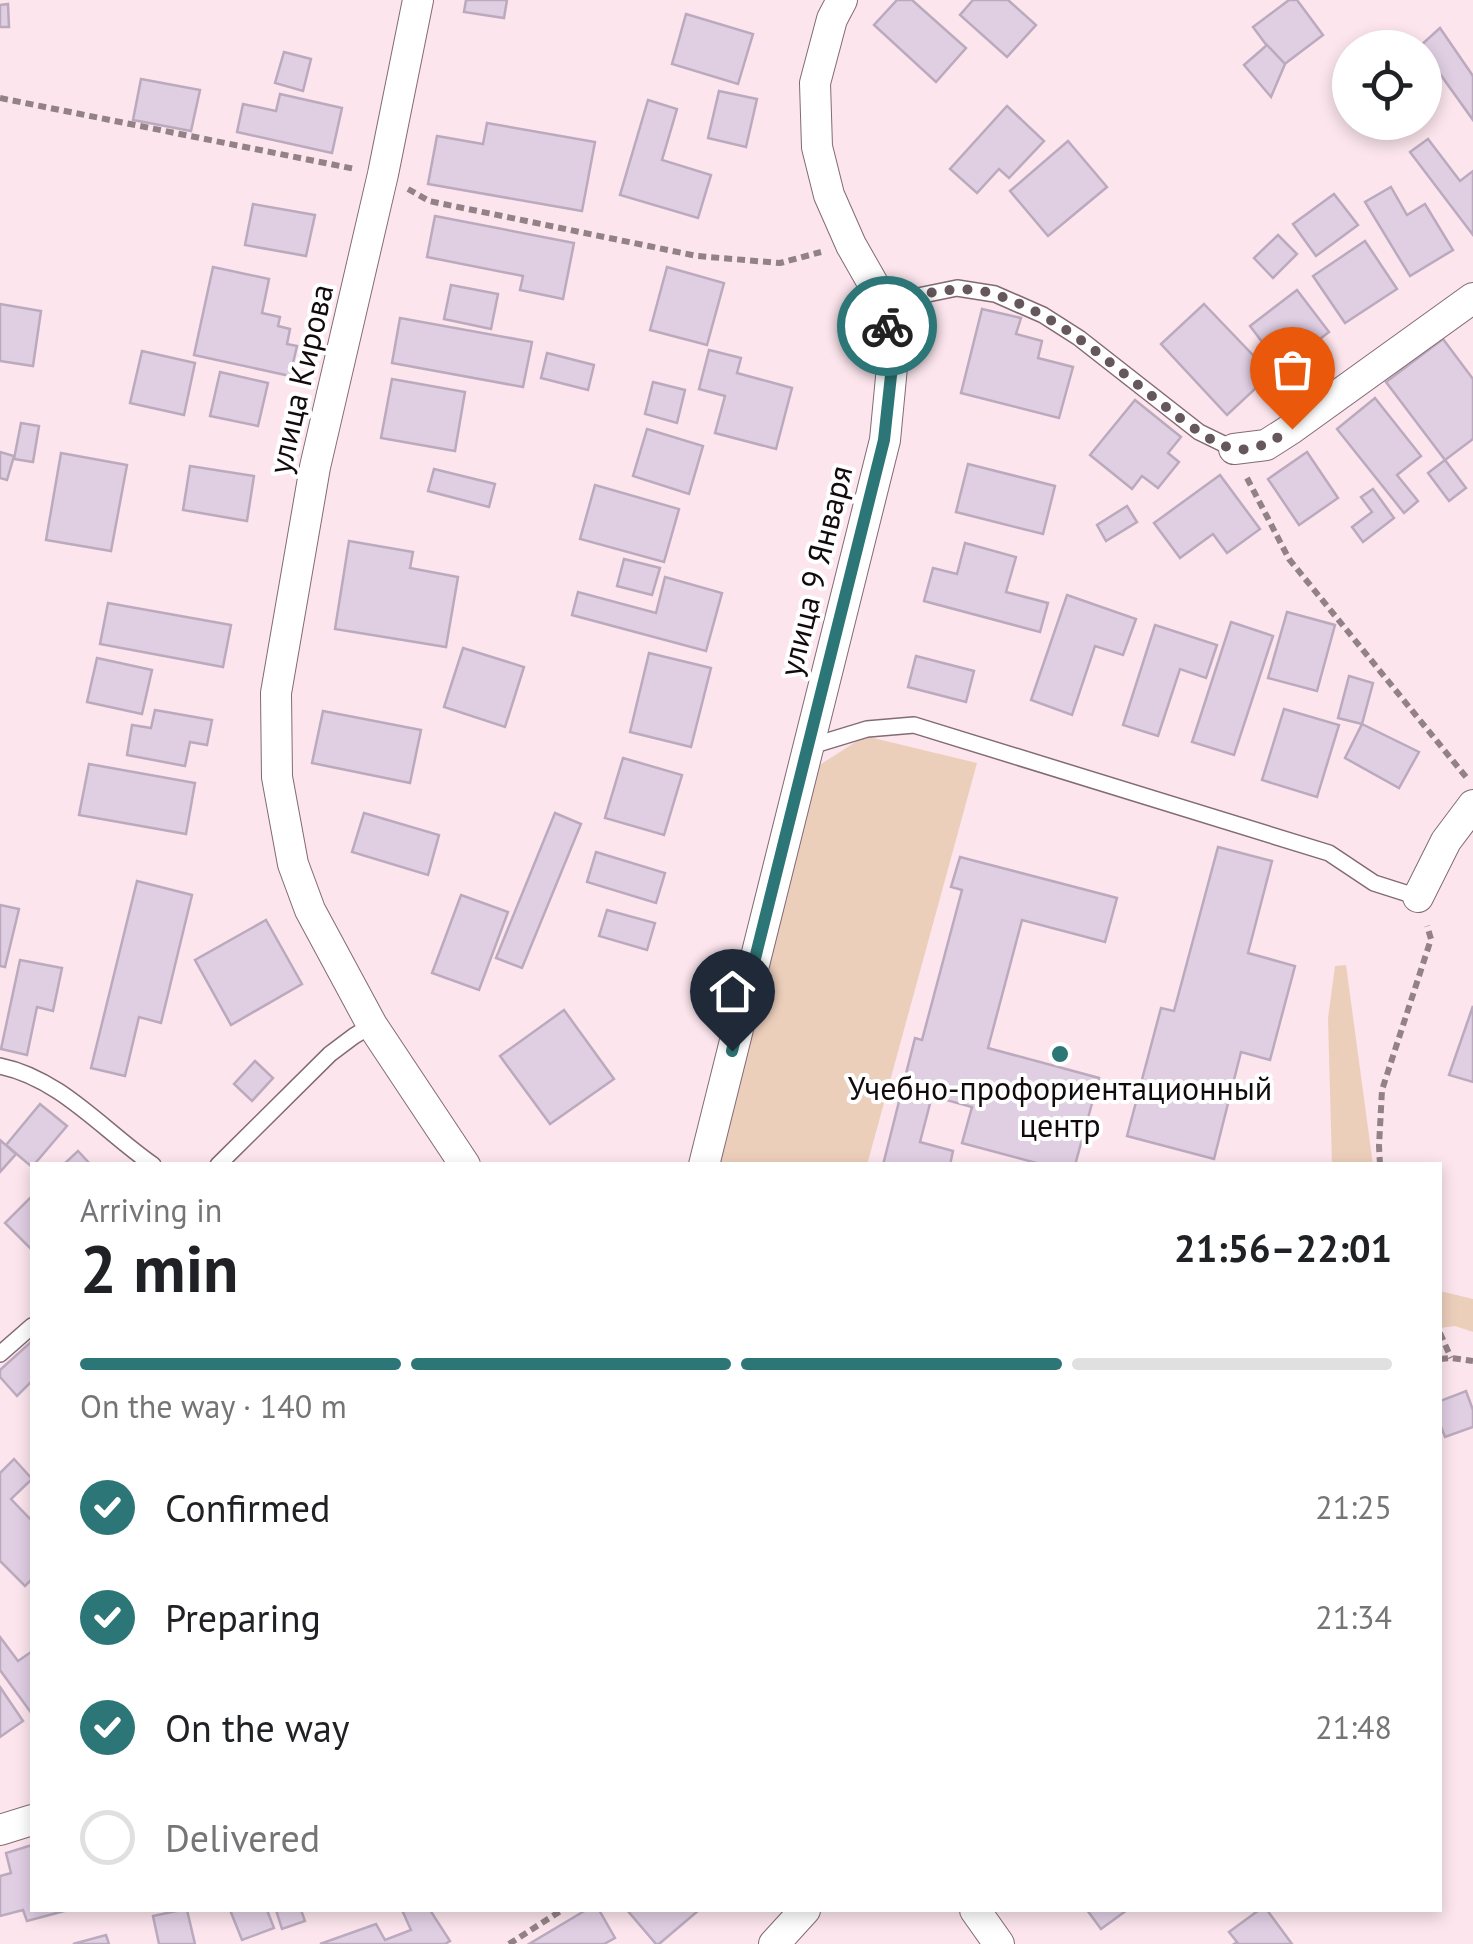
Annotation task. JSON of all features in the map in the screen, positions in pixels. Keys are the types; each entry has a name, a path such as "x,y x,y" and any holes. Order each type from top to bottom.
{"street":[{"name":"улица Кирова","path":"418,0 384,174 315,467 276,693 277,777 293,864 310,910 372,1025 463,1162"},
{"name":"улица 9 Января","path":"705,1162 884,440 892,366 884,303 828,195 817,147 814,83 832,19 842,0"},
{"path":"1234,449 1266,445 1279,437 1473,298"},
{"path":"1418,897 1446,841 1473,805"},
{"path":"0,1830 30,1821"},
{"path":"774,1944 802,1912"},
{"path":"976,1912 999,1944"}],"lane":[{"path":"884,303 957,288 995,294 1043,314 1199,432 1234,449"},
{"path":"808,747 866,729 914,725 1329,853 1374,883 1418,897"},
{"path":"221,1162 330,1054 372,1025"},
{"path":"0,1066 55,1088 149,1162"},
{"path":"0,1354 30,1328"}],"path":[{"path":"0,98 384,174 429,201 697,256 780,262 851,245"},
{"path":"1234,449 1290,560 1473,786"},
{"path":"1380,1162 1382,1090 1431,939 1418,897"},
{"path":"1442,1337 1452,1358"},
{"path":"1442,1359 1473,1361"},
{"path":"509,1944 559,1912"}],"shaded area":[{"path":"865,736 977,763 868,1162 718,1162 818,766"},
{"path":"1346,965 1373,1162 1332,1162 1328,1018 1335,966"},
{"path":"1442,1291 1473,1299 1473,1332 1455,1326 1442,1328"}],"building":[{"path":"466,0 507,0 504,18 464,12"},
{"path":"897,0 912,0 966,48 936,82 874,25"},
{"path":"973,0 1008,0 1036,25 1007,57 960,15"},
{"path":"1289,0 1297,0 1323,35 1282,66 1253,27"},
{"path":"8,4 9,27 0,27 0,5"},
{"path":"686,14 753,34 738,84 672,64"},
{"path":"1442,31 1473,76 1473,120 1442,77"},
{"path":"1267,45 1285,64 1271,97 1244,65"},
{"path":"284,52 311,59 303,91 275,83"},
{"path":"141,79 200,90 191,131 133,120"},
{"path":"719,91 757,99 746,147 708,138"},
{"path":"280,94 342,108 332,153 237,132 243,104 276,111"},
{"path":"648,100 677,109 662,160 711,175 698,218 620,195"},
{"path":"1007,106 1044,141 1009,178 999,169 977,193 950,169"},
{"path":"487,123 595,142 582,211 428,184 437,136 483,144"},
{"path":"1429,140 1460,181 1473,171 1473,235 1410,152"},
{"path":"1068,141 1107,187 1048,236 1010,191"},
{"path":"1391,187 1407,215 1425,204 1453,250 1410,276 1365,202"},
{"path":"1334,194 1358,225 1316,256 1293,224"},
{"path":"253,204 315,215 306,256 245,245"},
{"path":"435,216 574,243 563,299 520,290 523,276 427,257"},
{"path":"1278,235 1297,254 1273,278 1254,258"},
{"path":"1365,241 1397,289 1345,323 1313,276"},
{"path":"213,267 269,279 262,313 280,317 278,326 290,329 287,344 297,346 290,376 194,355"},
{"path":"667,267 724,283 707,345 650,330"},
{"path":"451,285 498,294 491,329 444,319"},
{"path":"1297,290 1329,332 1282,368 1250,326"},
{"path":"0,304 41,311 33,366 0,361"},
{"path":"1204,304 1271,374 1227,415 1161,344"},
{"path":"982,309 1021,318 1016,334 1042,341 1038,358 1073,367 1059,418 961,393"},
{"path":"400,318 532,342 523,387 392,363"},
{"path":"1443,339 1473,379 1473,439 1445,460 1386,382"},
{"path":"709,350 741,358 737,373 792,388 776,449 715,433 725,396 699,389"},
{"path":"142,351 195,363 184,415 130,403"},
{"path":"547,353 594,365 588,390 541,378"},
{"path":"220,372 268,383 258,426 210,416"},
{"path":"392,379 465,392 455,451 381,438"},
{"path":"653,382 685,390 677,423 645,414"},
{"path":"1375,398 1421,456 1397,475 1418,501 1404,513 1337,429"},
{"path":"1135,400 1181,437 1168,453 1179,462 1158,488 1142,476 1132,489 1090,455"},
{"path":"21,423 39,426 33,462 14,459"},
{"path":"647,429 703,446 689,494 633,476"},
{"path":"0,452 14,456 7,480 0,478"},
{"path":"1307,452 1338,498 1299,525 1268,479"},
{"path":"61,453 127,465 111,551 46,540"},
{"path":"1445,460 1466,488 1449,501 1428,473"},
{"path":"968,464 1055,486 1043,534 956,512"},
{"path":"190,466 254,476 247,521 183,510"},
{"path":"434,469 495,484 489,507 428,491"},
{"path":"1220,475 1260,529 1227,553 1213,534 1180,558 1154,523"},
{"path":"595,485 679,509 664,562 580,539"},
{"path":"1373,489 1394,518 1363,542 1352,527 1372,512 1361,497"},
{"path":"1127,506 1137,522 1106,541 1097,525"},
{"path":"349,541 413,552 410,568 458,577 446,647 335,629"},
{"path":"965,543 1016,557 1006,592 1048,603 1040,632 924,601 933,568 957,574"},
{"path":"624,559 660,568 652,595 617,586"},
{"path":"665,577 722,593 706,651 572,615 578,592 656,613"},
{"path":"1067,595 1136,619 1123,655 1095,646 1072,715 1031,700"},
{"path":"108,603 231,625 223,667 100,644"},
{"path":"1287,612 1335,625 1317,691 1268,678"},
{"path":"1231,622 1273,636 1234,755 1192,742"},
{"path":"1155,625 1217,645 1206,678 1180,669 1158,736 1123,725"},
{"path":"463,648 524,667 505,727 444,707"},
{"path":"649,653 711,668 691,747 630,732"},
{"path":"916,656 974,671 966,702 908,687"},
{"path":"97,658 152,670 142,714 87,702"},
{"path":"1349,676 1373,683 1362,724 1338,718"},
{"path":"1284,709 1339,725 1317,797 1262,780"},
{"path":"155,710 212,720 207,745 190,742 185,766 127,755 132,725 151,728"},
{"path":"323,711 421,730 410,783 312,763"},
{"path":"1362,724 1419,752 1399,788 1345,758"},
{"path":"623,758 682,775 664,835 605,818"},
{"path":"89,764 195,783 186,834 79,815"},
{"path":"364,813 439,835 428,875 352,852"},
{"path":"555,813 581,824 522,968 496,958"},
{"path":"1218,847 1272,861 1248,953 1295,966 1270,1060 1241,1052 1214,1159 1127,1136 1161,1008 1174,1011"},
{"path":"596,852 665,873 656,903 587,882"},
{"path":"960,857 1117,898 1105,942 1022,920 988,1048 1099,1078 1076,1162 1033,1162 962,1143 972,1107 932,1096 920,1142 953,1151 951,1162 884,1162 915,1038 922,1040 962,890 951,887"},
{"path":"137,881 192,895 161,1023 139,1017 125,1076 91,1068"},
{"path":"461,895 508,912 479,990 432,973"},
{"path":"0,905 19,909 5,967 0,966"},
{"path":"607,910 655,923 647,950 599,936"},
{"path":"266,920 302,984 231,1025 195,960"},
{"path":"20,960 62,968 53,1011 37,1007 27,1055 1,1049"},
{"path":"1473,1006 1473,1082 1449,1075"},
{"path":"564,1010 614,1079 550,1124 500,1056"},
{"path":"255,1061 273,1078 252,1101 234,1084"},
{"path":"40,1104 67,1126 30,1165 6,1145"},
{"path":"0,1140 16,1154 0,1172"},
{"path":"78,1151 88,1162 66,1162"},
{"path":"30,1198 30,1248 5,1223"},
{"path":"30,1343 30,1383 17,1396 0,1377 0,1370"},
{"path":"1466,1391 1473,1410 1473,1427 1445,1437 1442,1400"},
{"path":"14,1459 30,1477 11,1499 30,1519 30,1581 25,1586 0,1561 0,1473"},
{"path":"0,1637 18,1661 30,1653 30,1711 0,1670"},
{"path":"0,1687 23,1721 0,1737"},
{"path":"30,1846 30,1912 61,1912 27,1921 23,1910 0,1916 0,1876 11,1873 6,1853"},
{"path":"187,1912 195,1944 159,1944 153,1916"},
{"path":"231,1912 268,1912 274,1928 242,1940"},
{"path":"277,1912 302,1912 305,1921 282,1929"},
{"path":"403,1912 431,1912 450,1941 320,1944 376,1924 385,1940 411,1930"},
{"path":"583,1912 600,1912 615,1938 604,1944 529,1944"},
{"path":"629,1912 697,1912 659,1944"},
{"path":"1088,1912 1124,1912 1101,1929"},
{"path":"1256,1912 1268,1912 1292,1944 1234,1944 1237,1942 1229,1932"},
{"path":"106,1935 109,1944 73,1944"}],"way so far":[{"path":"887,326 884,303 957,288 995,294 1043,314 1199,432 1234,449 1266,445 1292,429"}],"place":[{"name":"Учебно-профориентационный центр","path":"1060,1054"}],"route":[{"path":"732,1051 884,440 892,366 887,326"}]}
